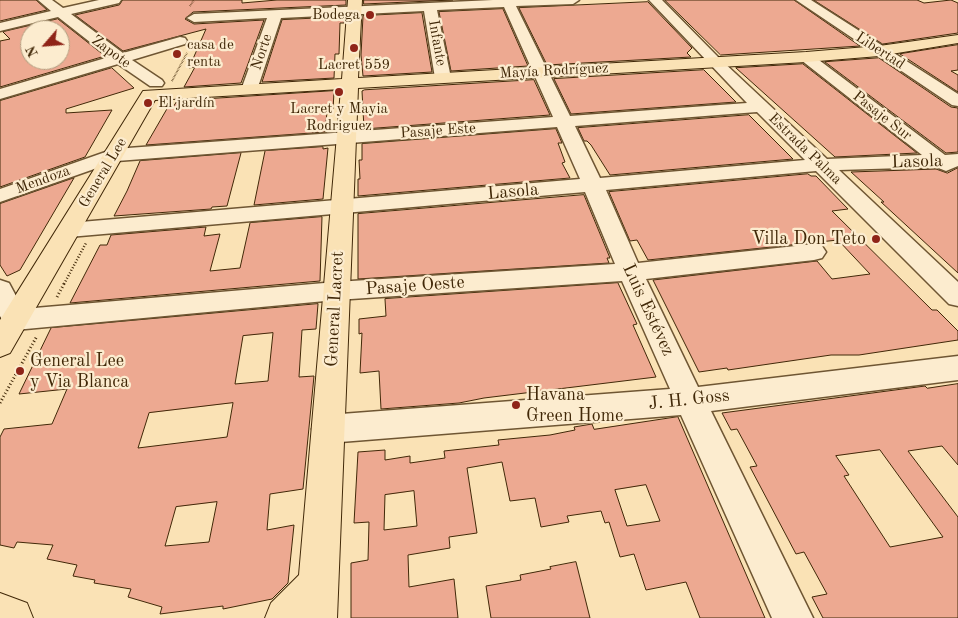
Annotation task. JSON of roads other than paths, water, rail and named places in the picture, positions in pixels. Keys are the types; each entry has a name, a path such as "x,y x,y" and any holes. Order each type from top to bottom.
{"main road":[{"name":"General Lacret","path":"316,618 354,5"},
{"name":"Mayía Rodríguez","path":"152,89 248,90 806,57 879,51 958,39"},
{"name":"General Lee","path":"0,345 152,89"},
{"path":"286,618 311,594 320,577"},
{"path":"0,614 5,618"},
{"path":"0,614 12,618"}],"street":[{"name":"Zapote","path":"44,0 121,60 152,89"},
{"path":"0,27 115,0"},
{"path":"275,14 354,5 430,7 508,1 573,0"},
{"name":"Estrada Palma","path":"655,0 715,62 958,297"},
{"name":"Libertad","path":"802,0 958,101"},
{"name":"Luis Estévez","path":"508,1 593,185 630,272 793,618"},
{"name":"Infante","path":"430,7 443,78"},
{"name":"General Lee","path":"152,89 198,12 275,14"},
{"name":"Norte","path":"248,90 275,14"},
{"path":"0,94 121,60 180,41"},
{"name":"Pasaje Sur","path":"806,57 949,160 958,175"},
{"name":"Pasaje Este","path":"114,155 762,106"},
{"name":"Mendoza","path":"0,196 114,155"},
{"name":"Lasola","path":"69,230 821,165 949,160"},
{"name":"Pasaje Oeste","path":"15,320 336,291 630,272 814,252"},
{"path":"0,290 15,320"},
{"name":"J. H. Goss","path":"328,429 690,401 958,368"}],"place":[{"name":"Bodega","path":"370,15"},
{"name":"Lacret 559","path":"354,48"},
{"name":"casa de renta","path":"177,54"},
{"name":"Lacret y Mayia Rodriguez","path":"339,92"},
{"name":"El jardín","path":"148,103"},
{"name":"Villa Don Teto","path":"876,239"},
{"name":"General Lee y Via Blanca","path":"20,371"},
{"name":"Havana Green Home","path":"516,405"}]}
